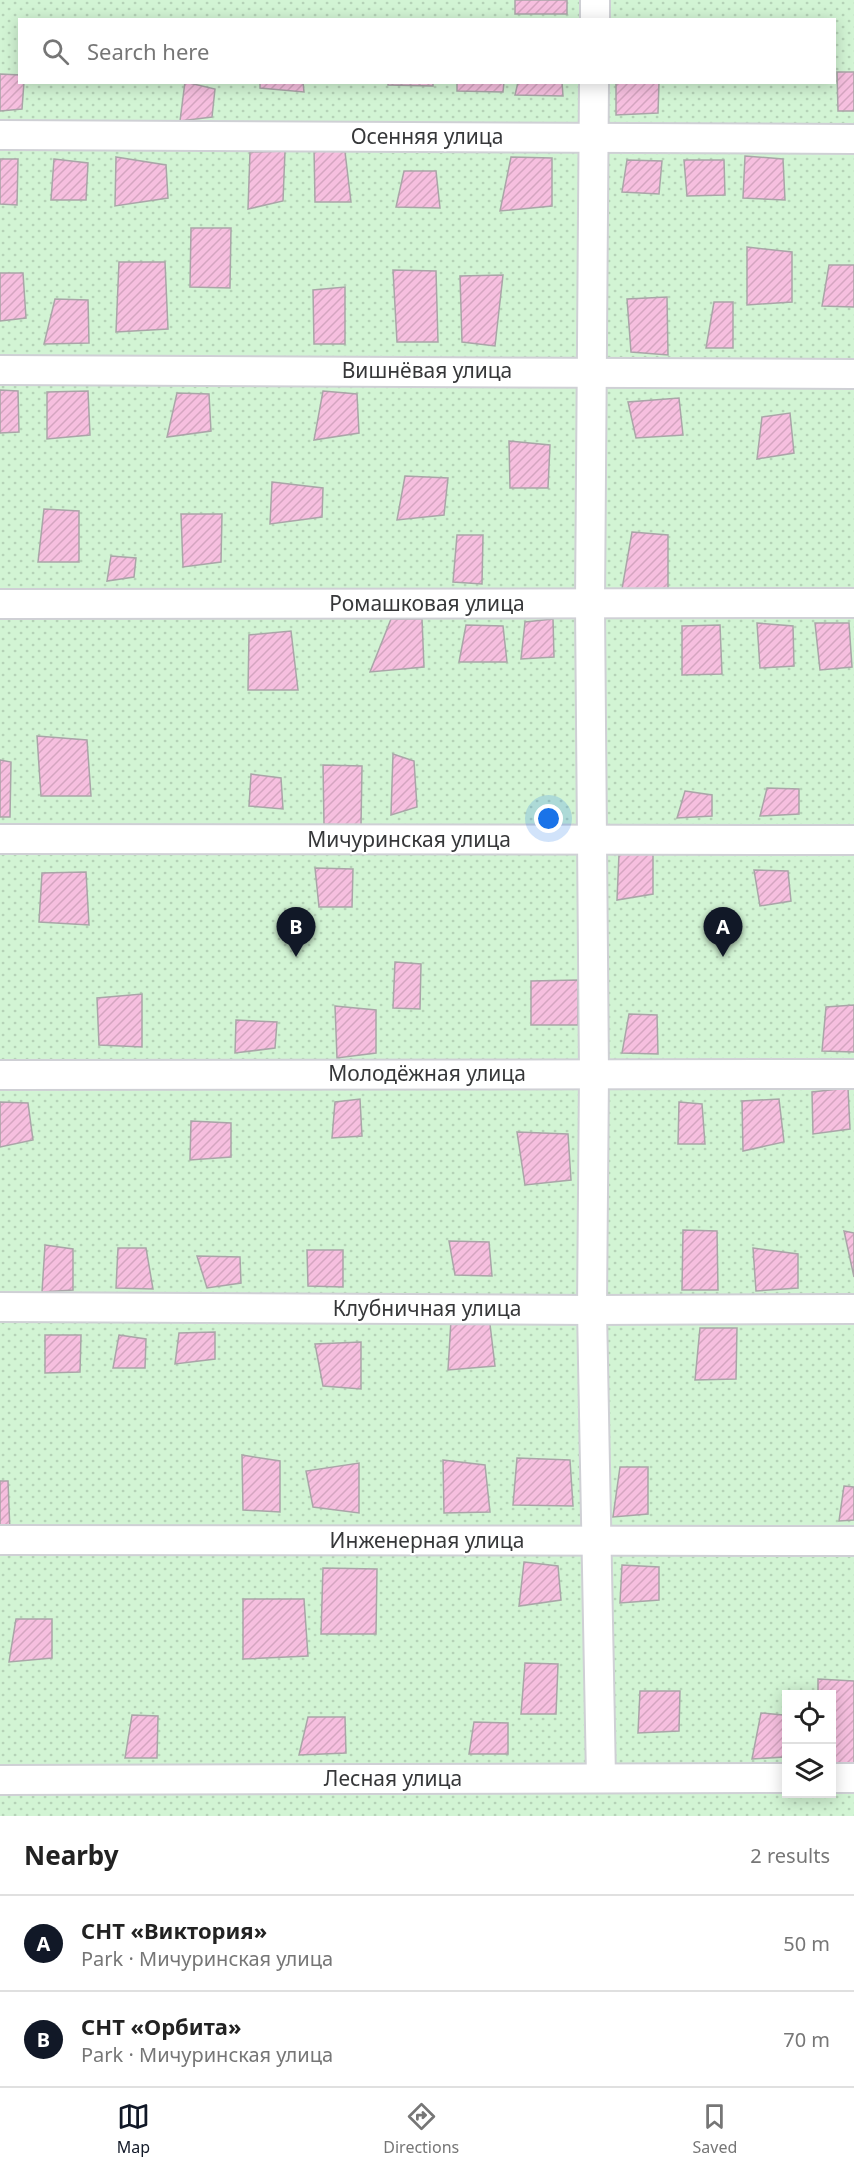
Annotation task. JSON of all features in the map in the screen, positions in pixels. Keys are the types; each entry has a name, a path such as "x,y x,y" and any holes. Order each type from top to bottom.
{"street":[{"path":"595,0 595,18"},
{"path":"594,84 590,604 594,1074 592,1310 601,1778"},
{"name":"Осенняя улица","path":"0,135 854,139"},
{"name":"Вишнёвая улица","path":"0,370 854,374"},
{"name":"Ромашковая улица","path":"0,604 854,603"},
{"name":"Мичуринская улица","path":"0,839 854,840"},
{"name":"Молодёжная улица","path":"0,1075 854,1074"},
{"name":"Клубничная улица","path":"0,1307 854,1309"},
{"name":"Инженерная улица","path":"0,1540 854,1541"},
{"name":"Лесная улица","path":"0,1780 782,1778"},
{"path":"836,1778 854,1778"}],"green space":[{"path":"0,0 854,0 854,1816 0,1816"}],"building":[{"path":"515,0 567,0 567,14 515,14"},
{"path":"837,72 854,72 854,111 838,111"},
{"path":"0,74 18,75 18,84 24,84 22,109 0,111"},
{"path":"185,84 215,89 212,117 180,121"},
{"path":"260,84 303,84 304,92 260,88"},
{"path":"433,84 433,86 388,85"},
{"path":"457,84 504,84 503,92 457,91"},
{"path":"518,84 562,84 563,96 515,95"},
{"path":"616,84 659,84 658,113 616,115"},
{"path":"314,147 345,152 351,202 315,202"},
{"path":"285,151 283,201 248,209 250,152"},
{"path":"745,156 783,159 785,200 743,198"},
{"path":"116,157 166,165 168,198 115,206"},
{"path":"511,157 552,158 552,206 500,211"},
{"path":"0,159 18,159 17,205 0,204"},
{"path":"54,159 88,163 86,200 51,200"},
{"path":"627,160 662,161 659,194 622,192"},
{"path":"684,160 724,160 725,195 687,196"},
{"path":"404,171 436,171 440,208 396,207"},
{"path":"191,228 231,228 230,288 190,287"},
{"path":"747,247 792,252 792,302 747,305"},
{"path":"119,262 165,262 168,329 116,332"},
{"path":"829,265 854,265 854,307 822,306"},
{"path":"393,270 436,271 438,342 397,342"},
{"path":"0,273 23,273 26,318 0,321"},
{"path":"503,275 495,346 462,342 460,276"},
{"path":"345,287 345,344 314,344 313,290"},
{"path":"667,297 668,355 631,352 627,299"},
{"path":"55,299 88,300 89,343 44,344"},
{"path":"714,302 733,302 733,348 706,348"},
{"path":"0,390 18,391 19,432 0,433"},
{"path":"88,391 90,435 47,439 47,392"},
{"path":"323,391 357,394 359,433 314,440"},
{"path":"177,393 209,394 211,431 167,437"},
{"path":"679,398 683,435 636,438 628,402"},
{"path":"790,413 794,453 757,459 762,417"},
{"path":"509,441 550,445 548,488 510,488"},
{"path":"405,476 448,478 444,515 397,520"},
{"path":"272,482 323,488 322,517 270,524"},
{"path":"44,509 79,511 79,562 38,562"},
{"path":"181,514 222,514 221,562 183,567"},
{"path":"632,532 668,535 668,589 622,589"},
{"path":"457,535 483,535 482,584 453,582"},
{"path":"111,556 136,558 134,577 107,581"},
{"path":"391,619 422,619 424,667 370,672"},
{"path":"553,619 554,657 521,659 525,622"},
{"path":"757,623 793,626 794,666 760,668"},
{"path":"815,623 849,623 852,667 820,670"},
{"path":"466,625 503,626 507,662 459,662"},
{"path":"720,625 722,674 682,675 682,626"},
{"path":"291,631 298,690 248,690 249,635"},
{"path":"37,736 87,740 91,796 41,796"},
{"path":"393,754 414,761 417,807 391,815"},
{"path":"0,760 11,762 10,817 0,817"},
{"path":"323,765 362,766 361,826 324,824"},
{"path":"251,774 281,778 283,809 249,806"},
{"path":"767,788 799,789 799,814 760,816"},
{"path":"685,791 712,795 712,816 677,818"},
{"path":"653,851 653,894 617,900 619,854"},
{"path":"315,868 353,869 352,907 319,907"},
{"path":"754,870 788,871 791,901 760,906"},
{"path":"86,872 89,925 39,922 42,873"},
{"path":"395,962 421,964 420,1009 393,1008"},
{"path":"578,980 578,1025 531,1025 531,981"},
{"path":"142,994 142,1047 99,1045 97,998"},
{"path":"854,1005 854,1052 822,1051 826,1007"},
{"path":"335,1006 376,1010 376,1053 337,1058"},
{"path":"629,1014 657,1015 658,1054 622,1053"},
{"path":"236,1020 277,1022 275,1048 235,1053"},
{"path":"848,1088 850,1129 813,1134 812,1092"},
{"path":"360,1099 362,1136 332,1138 335,1102"},
{"path":"779,1099 784,1142 743,1151 742,1101"},
{"path":"0,1102 28,1103 33,1140 0,1147"},
{"path":"679,1102 702,1104 705,1144 678,1144"},
{"path":"191,1121 231,1123 231,1157 190,1160"},
{"path":"517,1132 568,1134 571,1180 525,1185"},
{"path":"683,1230 717,1231 718,1290 682,1290"},
{"path":"844,1231 854,1233 854,1277"},
{"path":"449,1241 489,1242 492,1276 455,1275"},
{"path":"45,1245 73,1249 73,1290 42,1292"},
{"path":"118,1248 146,1248 153,1289 116,1288"},
{"path":"753,1248 798,1254 798,1288 756,1291"},
{"path":"307,1250 343,1250 343,1287 308,1286"},
{"path":"197,1256 240,1257 241,1283 207,1288"},
{"path":"489,1316 495,1366 448,1370 451,1320"},
{"path":"700,1328 737,1328 736,1379 695,1380"},
{"path":"215,1332 215,1359 175,1364 179,1333"},
{"path":"45,1335 81,1335 80,1372 45,1373"},
{"path":"119,1335 146,1339 145,1368 113,1368"},
{"path":"361,1342 361,1389 323,1386 315,1344"},
{"path":"242,1455 280,1461 280,1512 243,1510"},
{"path":"517,1458 570,1460 573,1506 513,1505"},
{"path":"443,1460 485,1465 490,1512 444,1513"},
{"path":"359,1463 359,1513 313,1507 306,1471"},
{"path":"620,1467 648,1467 648,1514 613,1517"},
{"path":"0,1481 8,1481 10,1532 0,1532"},
{"path":"844,1486 854,1487 854,1520 839,1521"},
{"path":"524,1562 558,1566 561,1600 519,1606"},
{"path":"622,1565 659,1567 659,1600 620,1603"},
{"path":"323,1568 377,1569 376,1634 321,1634"},
{"path":"243,1599 304,1599 308,1656 243,1659"},
{"path":"16,1619 52,1619 52,1658 9,1662"},
{"path":"525,1663 558,1664 556,1714 521,1714"},
{"path":"818,1679 854,1681 854,1764 836,1764 836,1690 818,1690"},
{"path":"640,1691 680,1691 679,1731 638,1733"},
{"path":"761,1713 782,1715 782,1757 752,1759"},
{"path":"132,1715 158,1716 157,1758 125,1758"},
{"path":"308,1717 345,1717 346,1753 299,1755"},
{"path":"474,1722 508,1723 508,1754 469,1754"}],"place":[{"name":"СНТ «Орбита»","path":"296,957"},
{"name":"СНТ «Виктория»","path":"723,957"}]}
